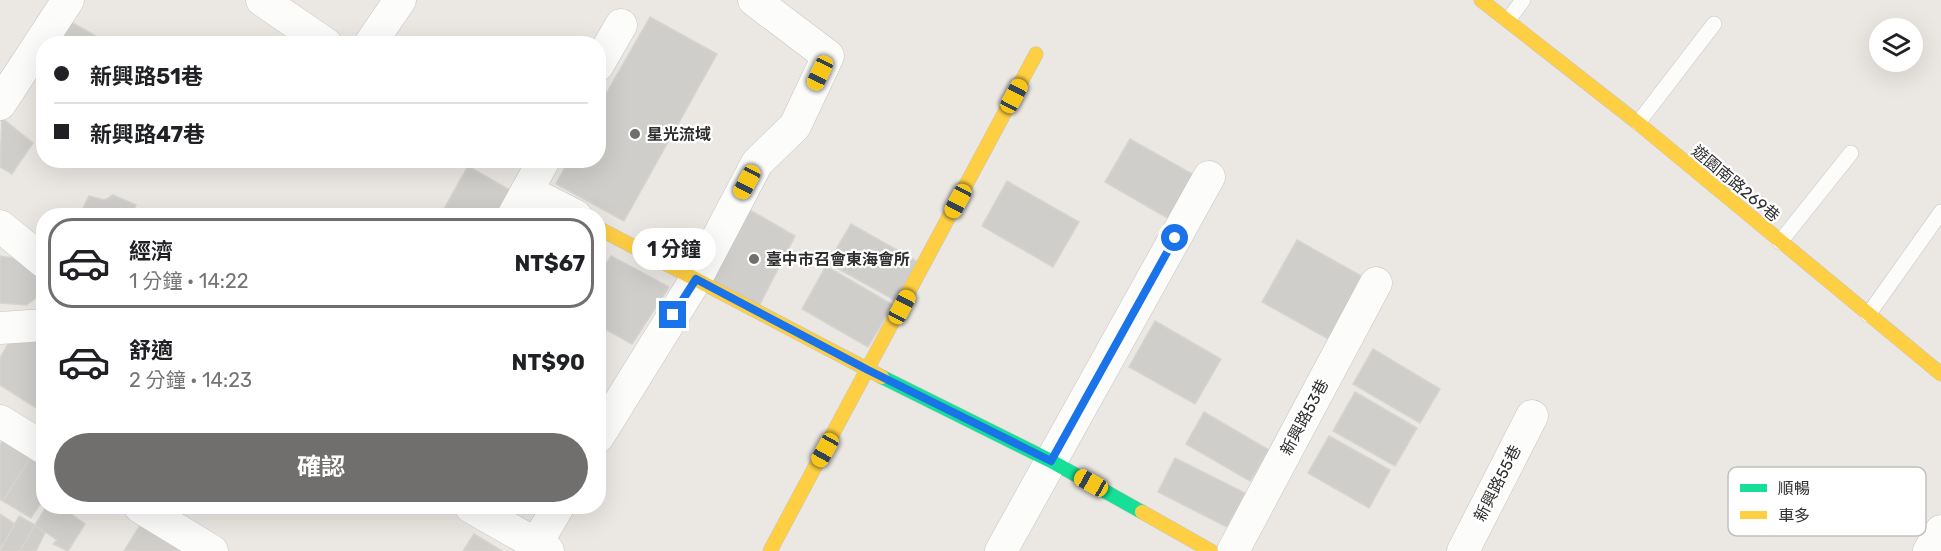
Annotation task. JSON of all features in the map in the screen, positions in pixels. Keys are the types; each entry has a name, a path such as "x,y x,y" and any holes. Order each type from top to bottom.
{"street":[{"path":"44,36 68,0"},
{"path":"262,0 314,36"},
{"path":"375,36 400,0"},
{"path":"606,424 696,279 758,163 795,126 828,56 754,0"},
{"name":"遊園南路269巷","path":"1481,0 1638,123 1941,374"},
{"path":"606,50 621,25"},
{"path":"0,104 36,49"},
{"path":"770,551 1036,54"},
{"path":"540,168 520,203 542,208"},
{"path":"1001,551 1209,177"},
{"path":"0,226 36,255"},
{"path":"606,232 868,370 1051,461 1211,551"},
{"name":"新興路53巷","path":"1233,551 1376,283"},
{"path":"0,328 36,326"},
{"name":"新興路55巷","path":"1463,551 1532,416"},
{"path":"0,421 36,443"},
{"path":"151,514 212,551"},
{"path":"483,514 542,547 555,514"},
{"path":"1929,551 1941,531"}],"lane":[{"path":"1508,20 1522,0"},
{"path":"1638,123 1714,24"},
{"path":"1780,242 1851,153"},
{"path":"1868,315 1941,212"}],"building":[{"name":"星光流域","path":"650,17 717,54 624,221 606,211 606,208 600,208 556,184 565,168 606,168 606,94"},
{"path":"71,22 96,36 63,36"},
{"path":"2,118 33,143 12,174 0,167"},
{"path":"1130,139 1201,179 1176,223 1105,182"},
{"path":"467,168 471,168 515,193 506,208 444,208"},
{"path":"1007,181 1079,222 1053,267 982,226"},
{"path":"113,195 136,205 135,208 83,208 89,196 105,200"},
{"name":"臺中市召會東海會所","path":"750,210 795,236 759,306 712,281"},
{"path":"851,224 920,263 898,302 828,263"},
{"path":"1297,240 1374,283 1339,345 1262,302"},
{"path":"0,256 31,261 36,274 35,299 26,305 0,303"},
{"path":"611,256 669,287 632,344 606,329 606,263"},
{"path":"826,266 893,305 868,347 802,309"},
{"path":"1155,321 1221,359 1195,404 1129,367"},
{"path":"36,336 36,408 0,385 0,358 12,337"},
{"path":"1373,349 1440,389 1420,423 1353,384"},
{"path":"1355,392 1417,428 1395,466 1333,431"},
{"path":"1204,412 1269,450 1250,481 1186,444"},
{"path":"6,435 34,452 3,501 0,499 0,445"},
{"path":"1329,436 1390,470 1369,508 1308,473"},
{"path":"34,452 36,453 36,510 31,518 3,501"},
{"path":"1175,458 1245,493 1227,527 1158,492"},
{"path":"0,514 15,524 1,548 0,548"},
{"path":"42,514 71,514 85,524 68,551 53,544 57,540 35,525"},
{"path":"19,516 35,525 20,551 0,551"},
{"path":"144,519 196,551 124,551"},
{"path":"35,525 45,533 36,551 20,551"},
{"path":"474,534 502,551 463,551"}],"traffic: fast":[{"path":"882,377 1051,461 1142,512"}],"traffic: slow":[{"path":"1481,0 1638,123 1941,374"},
{"path":"770,551 1036,54"},
{"path":"606,232 882,377"},
{"path":"1142,512 1211,551"}],"place":[{"name":"星光流域","path":"635,134"},
{"name":"臺中市召會東海會所","path":"754,259"}],"route":[{"path":"673,315 696,279 868,370 1051,461 1175,238"}]}
